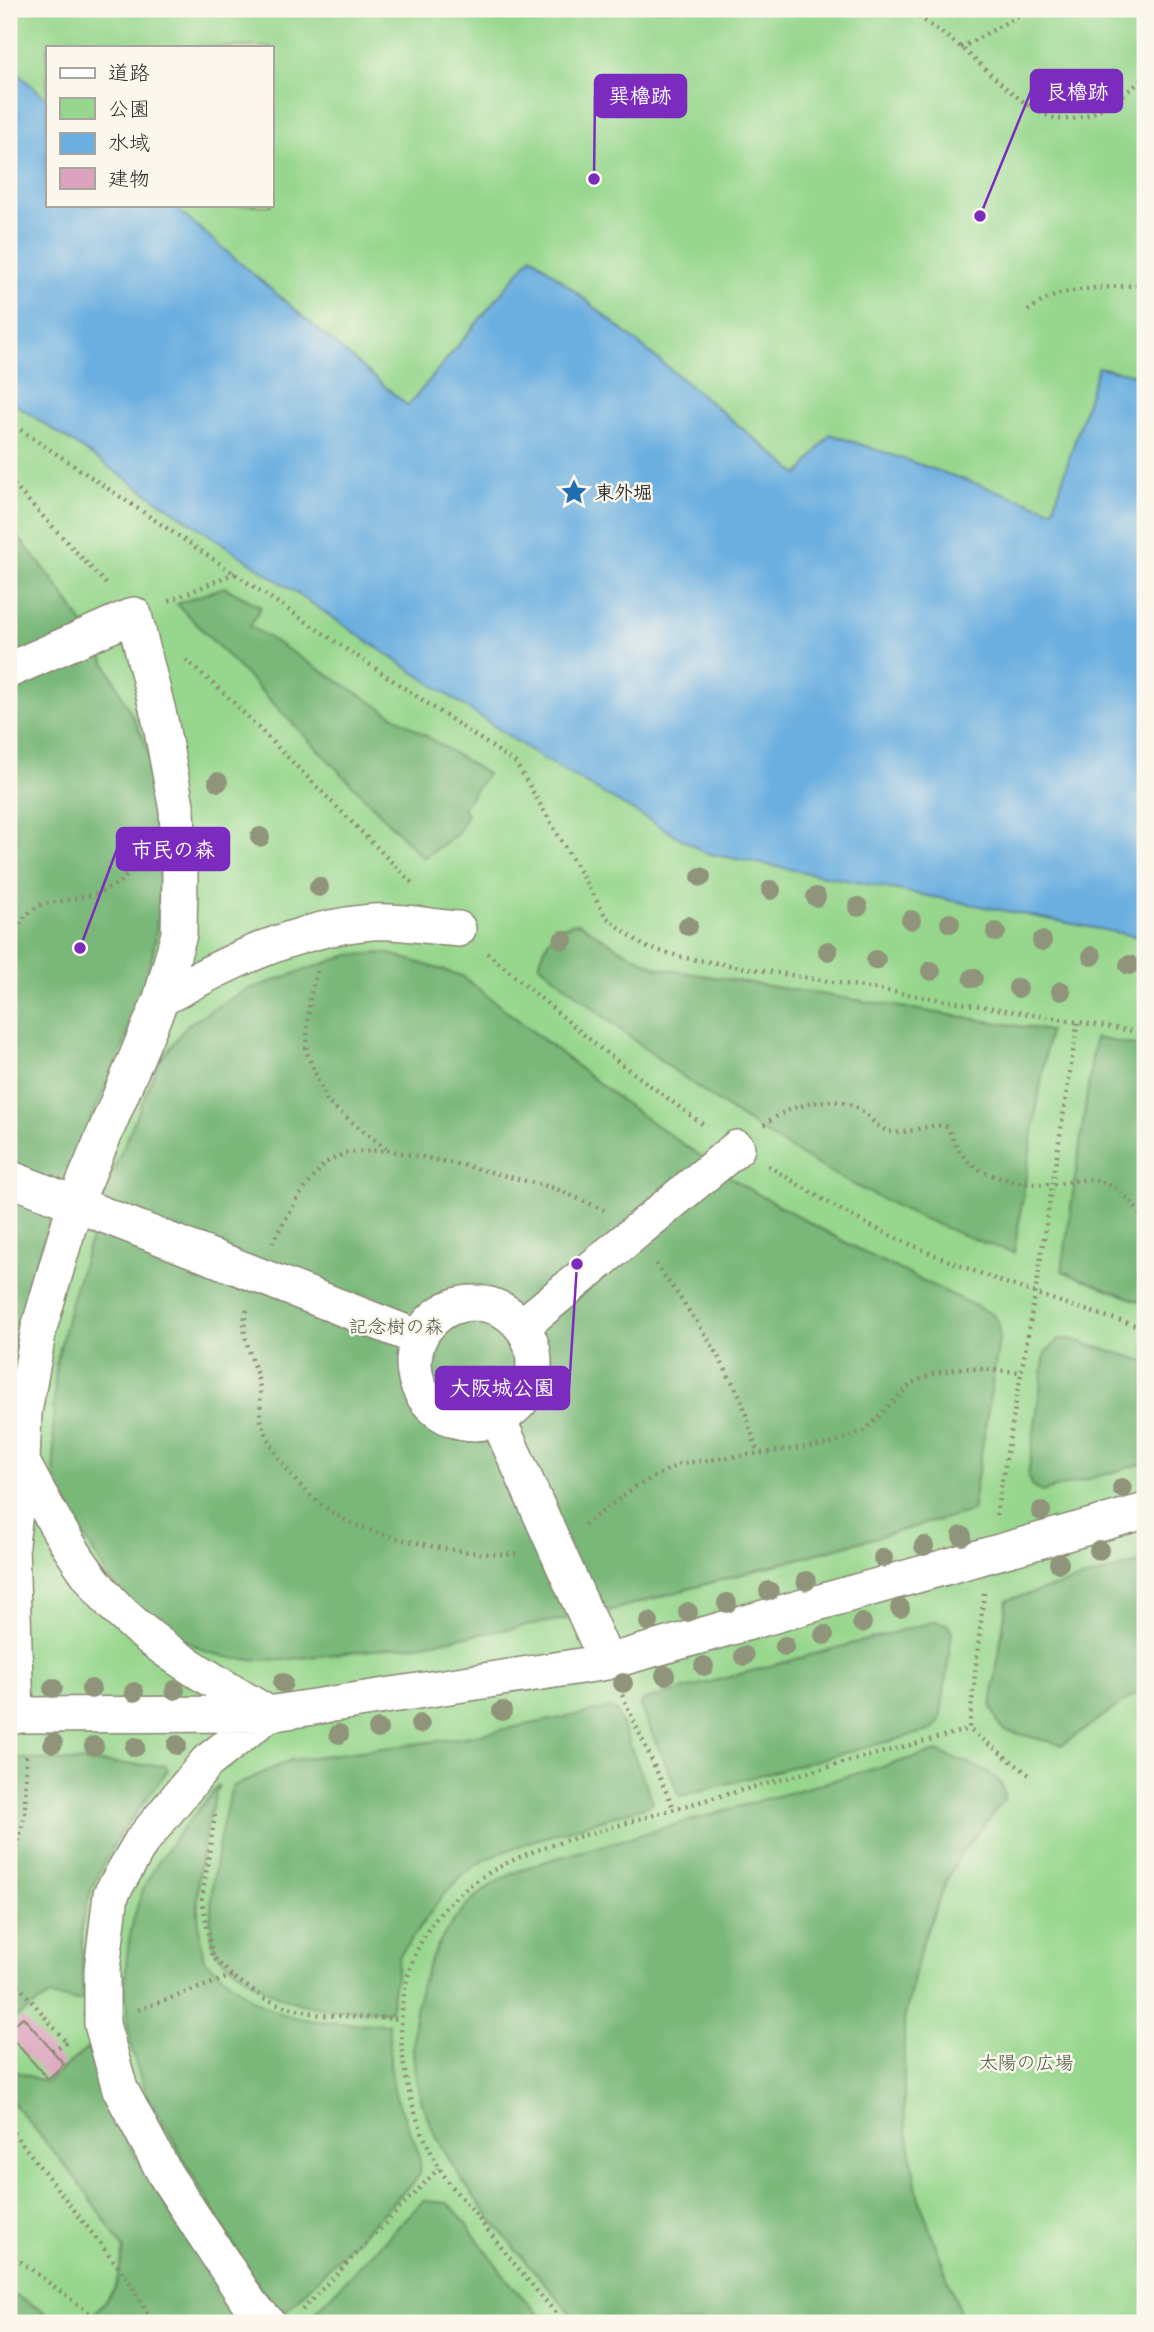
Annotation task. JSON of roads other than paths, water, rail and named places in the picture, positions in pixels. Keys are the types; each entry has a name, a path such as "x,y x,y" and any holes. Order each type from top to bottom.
{"street":[{"path":"9,670 134,615 160,720 178,821 179,934 161,999 75,1203 39,1328 15,1472 11,1543 17,1727 268,1714 607,1662 1145,1511"},
{"path":"161,999 219,966 296,937 373,922 458,929"},
{"path":"522,1326 737,1148"},
{"path":"9,1178 419,1338"},
{"path":"480,1303 503,1310 522,1326 533,1352 533,1379 520,1403 498,1419 474,1424 450,1419 430,1406 417,1385 414,1362 419,1338 434,1318 456,1306 480,1303"},
{"path":"498,1419 607,1662"},
{"path":"15,1472 111,1602 189,1665 268,1714"},
{"path":"268,1714 207,1762 141,1842 111,1894 103,1940 102,2024 120,2089 165,2174 250,2304 283,2318"}],"water":[{"name":"東外堀","path":"15,71 46,98 46,206 173,206 408,406 532,256 799,475 830,434 1053,510 1098,367 1145,377 1145,938 706,853 537,755 9,400 9,79"}],"place":[{"name":"巽櫓跡","path":"594,179"},
{"name":"艮櫓跡","path":"980,216"},
{"name":"東外堀","path":"574,492"},
{"name":"市民の森","path":"80,948"},
{"name":"大阪城公園","path":"577,1264"}],"park label":[{"name":"記念樹の森","path":"396,1326"},
{"name":"太陽の広場","path":"1026,2062"}]}
